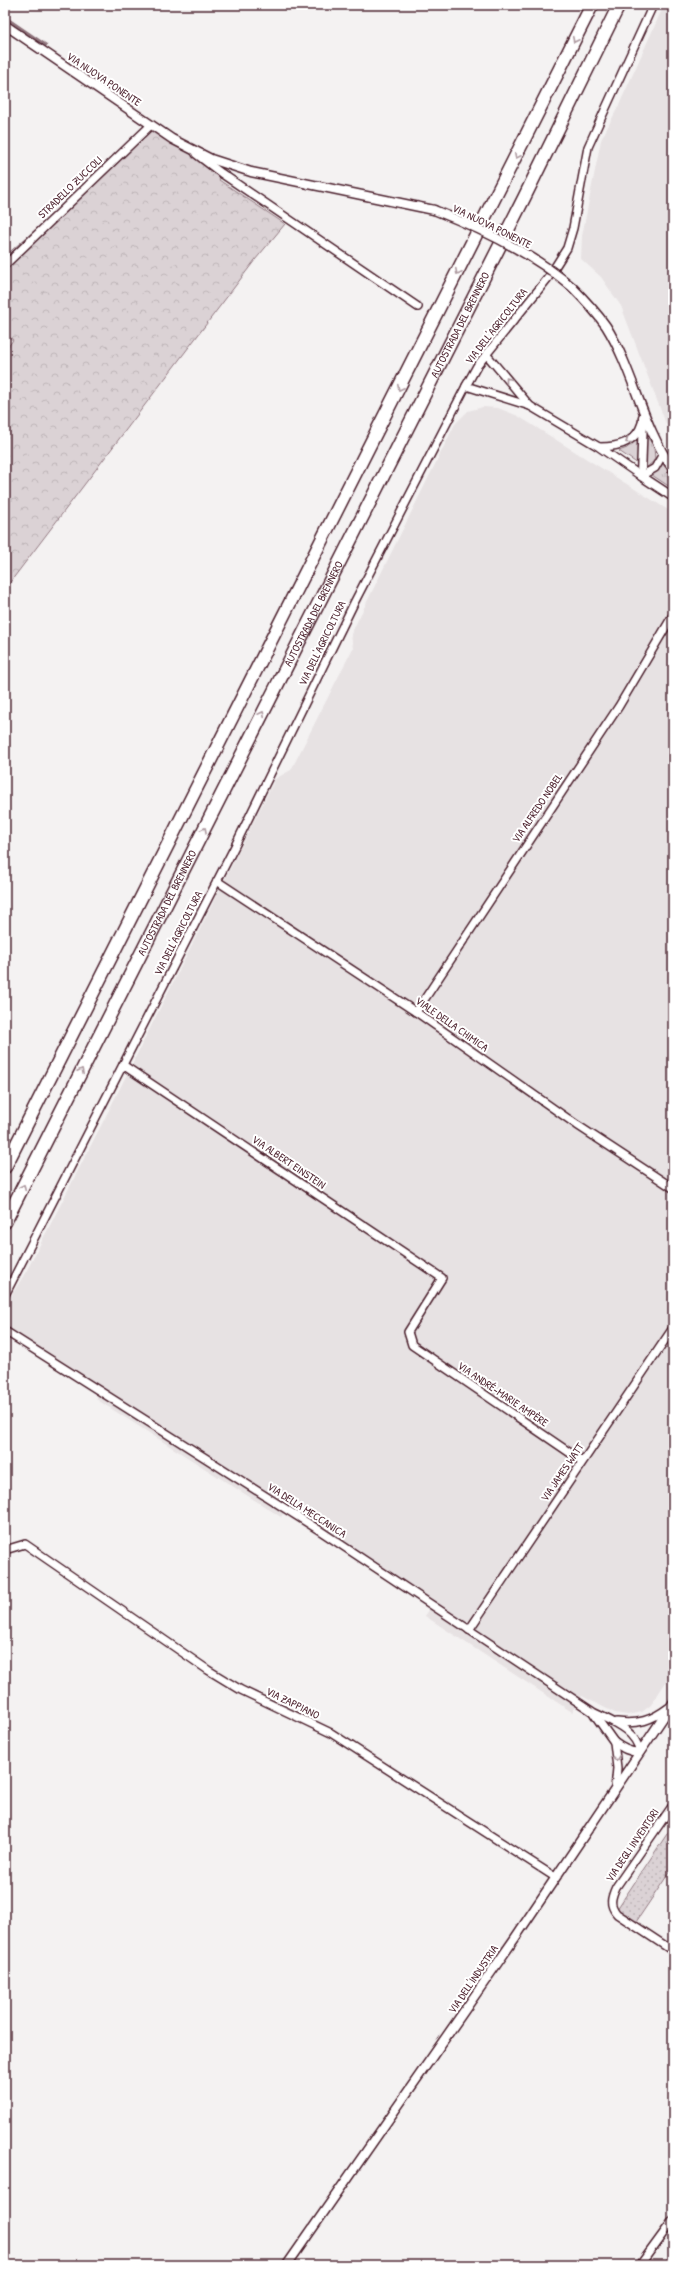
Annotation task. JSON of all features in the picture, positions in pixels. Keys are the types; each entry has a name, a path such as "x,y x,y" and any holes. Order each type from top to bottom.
{"highway":[{"path":"5,1167 592,5"},
{"name":"AUTOSTRADA DEL BRENNERO","path":"5,1222 520,205 619,5"}],"street":[{"name":"VIA DELL'AGRICOLTURA","path":"5,1295 217,881 354,603 466,386 486,354 548,278 567,248 573,228 588,147 653,5"},
{"name":"VIA NUOVA PONENTE","path":"5,24 418,307"},
{"name":"STRADELLO ZUCCOLI","path":"5,265 151,125"},
{"name":"VIA NUOVA PONENTE","path":"191,150 210,159 250,172 434,210 523,253 555,273 572,287 606,326 619,352 644,415 662,454 673,469"},
{"path":"486,354 530,406"},
{"path":"466,386 530,406 599,447 673,497"},
{"path":"599,447 621,446 628,442 640,429 644,415"},
{"path":"641,476 644,415"},
{"path":"641,476 655,468 662,454"},
{"name":"VIA ALFREDO NOBEL","path":"416,1012 619,706 673,615"},
{"name":"VIALE DELLA CHIMICA","path":"217,881 416,1012 577,1125 672,1185"},
{"name":"VIA ALBERT EINSTEIN","path":"123,1065 442,1278 408,1332 412,1345"},
{"name":"VIA JAMES WATT","path":"469,1630 673,1328"},
{"name":"VIA DELLA MECCANICA","path":"5,1332 319,1530 593,1712 633,1735 638,1742 640,1752 634,1753 623,1749 614,1742 593,1712"},
{"name":"VIA ANDRÉ-MARIE AMPÈRE","path":"412,1345 582,1462"},
{"name":"VIA ZAPPIANO","path":"5,1550 25,1544 208,1670 241,1690 331,1733 555,1877"},
{"name":"VIA DELLA MECCANICA","path":"593,1712 617,1722 637,1723 655,1718 672,1704"},
{"name":"VIA DELL'INDUSTRIA","path":"287,2265 384,2128 672,1704"},
{"name":"VIA DELLA MECCANICA","path":"614,1742 617,1768 614,1790"},
{"name":"VIA DEGLI INVENTORI","path":"673,1805 616,1887 611,1899 613,1909 617,1914 673,1951"},
{"path":"640,2265 673,2220"}],"shaded area":[{"path":"664,5 673,5 673,442 621,306 601,277 581,259 582,236 601,140 619,105"},
{"path":"483,407 498,408 518,416 673,513 673,1671 651,1705 642,1712 628,1715 615,1713 582,1696 572,1712 425,1616 431,1607 287,1508 281,1517 96,1399 100,1392 5,1330 5,1306 27,1270 109,1110 275,779 291,770 353,648 351,634 455,424 468,411"}],"green space":[{"path":"158,124 225,172 219,180 285,224 255,260 5,589 5,351 13,340 5,334 5,256"},
{"path":"647,436 654,447 655,460 646,468 644,466"},
{"path":"638,438 638,464 619,451 627,448"},
{"path":"662,463 673,477 673,489 652,475 660,468"},
{"path":"673,1825 673,1867 636,1922 617,1909"}],"waterway":[{"path":"5,17 46,45"}]}
